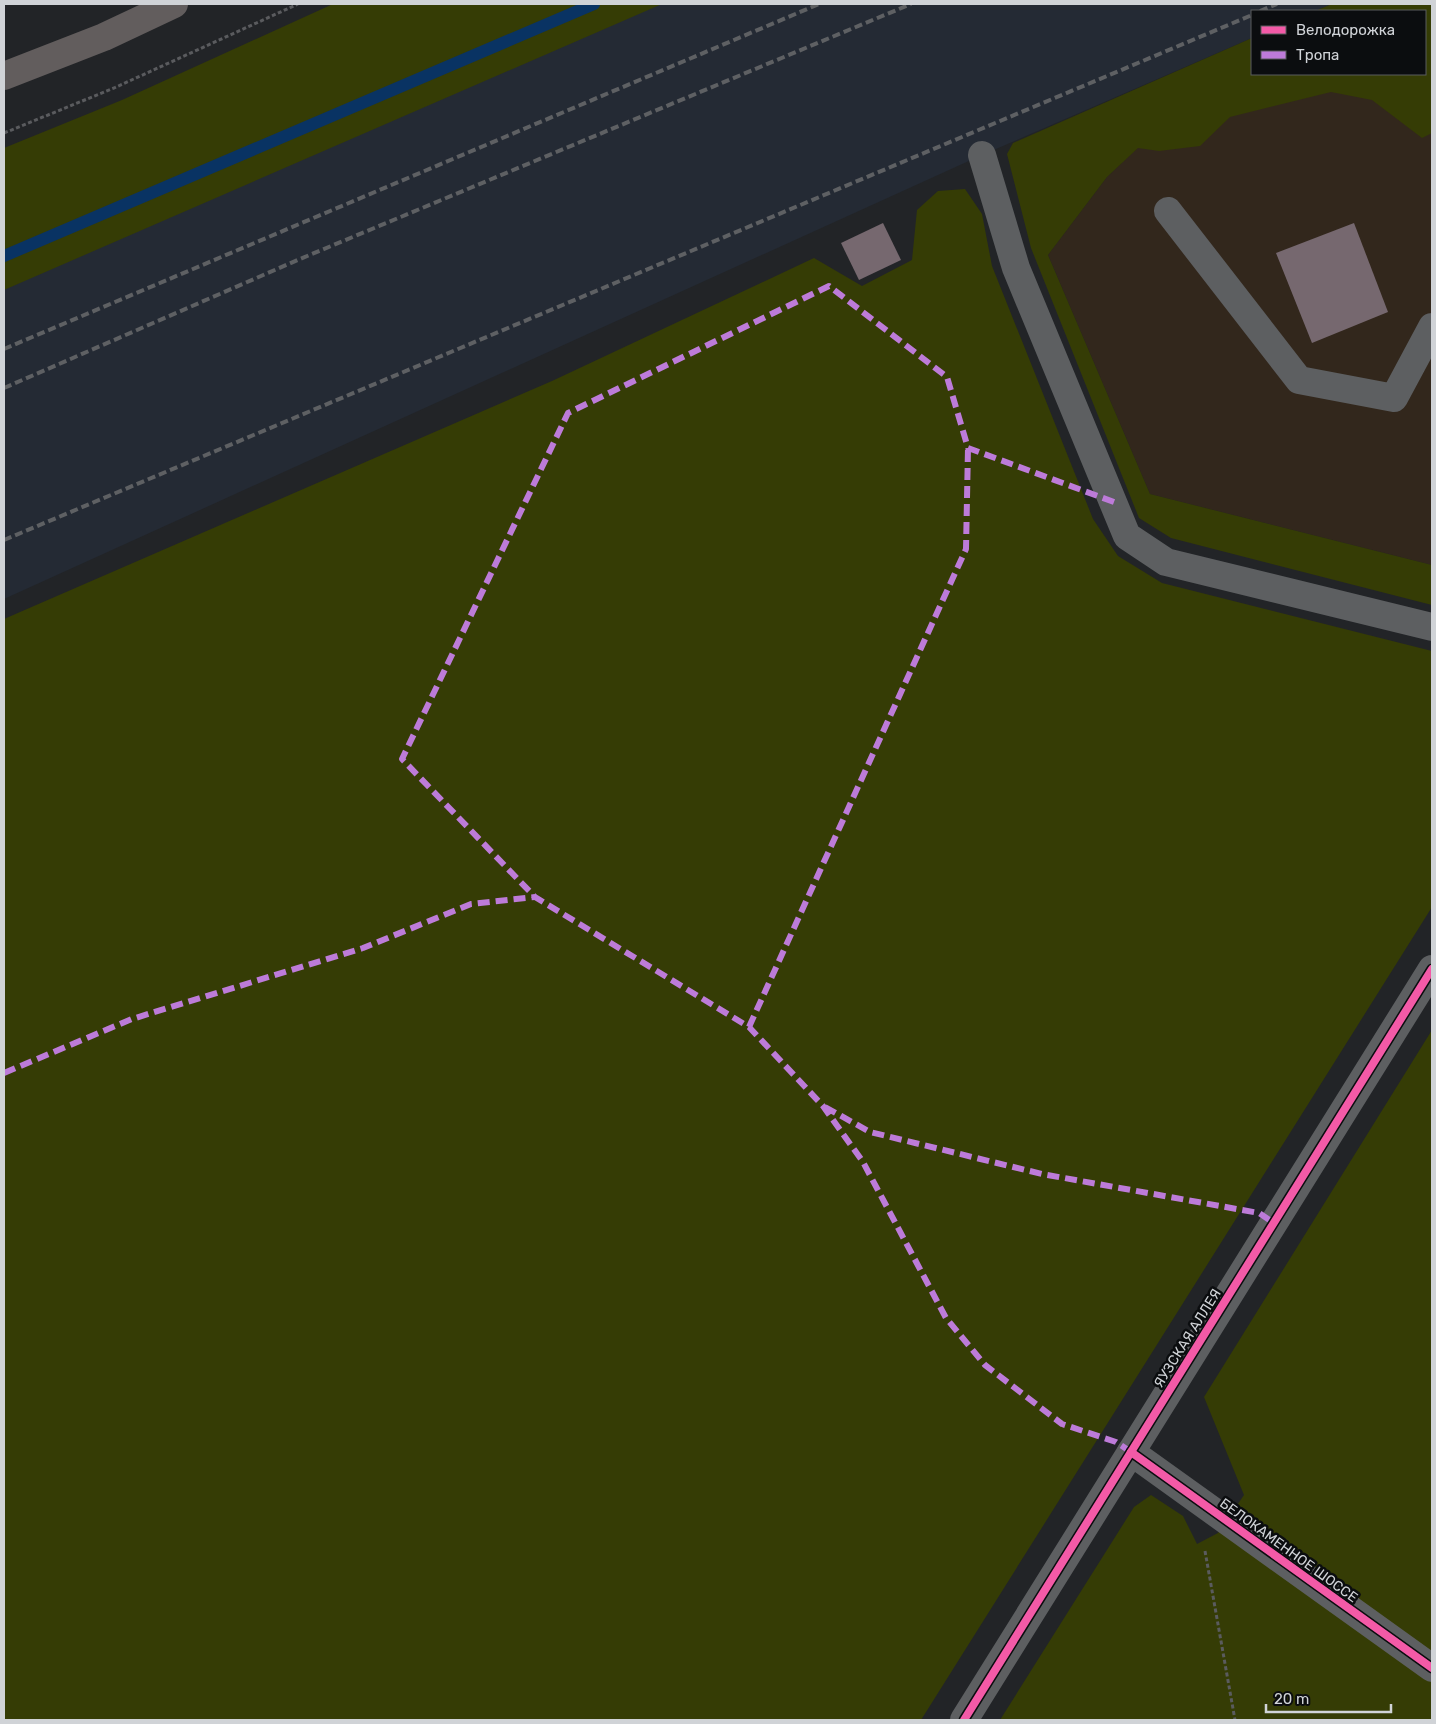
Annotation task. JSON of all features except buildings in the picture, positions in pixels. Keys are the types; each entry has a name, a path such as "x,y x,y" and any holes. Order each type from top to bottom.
{"main road":[{"path":"4,76 104,36 174,4"}],"street":[{"path":"982,155 1016,268 1127,536 1166,562 1432,627"},
{"path":"1168,211 1300,380 1394,398 1432,327"},
{"name":"ЯУЗСКАЯ АЛЛЕЯ","path":"964,1720 1432,969"},
{"name":"БЕЛОКАМЕННОЕ ШОССЕ","path":"1131,1452 1432,1668"}],"path":[{"path":"4,133 114,88 298,4"},
{"path":"1195,1498 1235,1720"}],"shaded area":[{"path":"545,4 1332,4 1317,10 1251,10 1251,38 982,155 4,599 4,238"},
{"path":"1332,4 1432,4 1432,565 1150,494 1048,255 1107,177 1251,39 1251,75 1426,75 1426,10 1317,10"}],"green space":[{"path":"333,4 662,4 4,290 4,148 122,100"},
{"path":"1332,4 1432,4 1432,133 1422,138 1372,100 1331,92 1230,117 1200,146 1159,151 1138,148 1107,177 1048,255 1150,494 1432,565 1432,605 1171,538 1139,518 1031,248 1007,154 1013,143 1251,38 1251,75 1426,75 1426,10 1317,10"},
{"path":"965,189 982,214 992,266 1093,519 1118,556 1162,583 1432,651 1432,907 921,1720 4,1720 4,619 552,381 814,258 862,286 912,260 917,210 938,191"},
{"path":"1432,1030 1432,1720 1000,1720 1134,1507 1151,1495 1183,1516 1197,1544 1218,1533 1244,1495 1204,1397"}],"waterway":[{"path":"4,256 594,4"}],"railway":[{"path":"4,349 819,4"},
{"path":"4,388 300,259 911,4"},
{"path":"1262,10 1277,4"},
{"path":"4,540 1251,15"}],"marked path":[{"path":"1114,502 968,448 947,377 829,286 568,413 402,759 535,897 749,1027 823,1106 863,1162 946,1318 985,1365 1062,1424 1116,1442 1131,1452"},
{"path":"749,1027 966,549 968,448"},
{"path":"4,1073 132,1019 363,948 471,904 535,897"},
{"path":"825,1107 870,1132 1042,1174 1259,1213 1274,1223"}],"cycle path":[{"path":"964,1720 1432,969"},
{"path":"1131,1452 1432,1668"}]}
